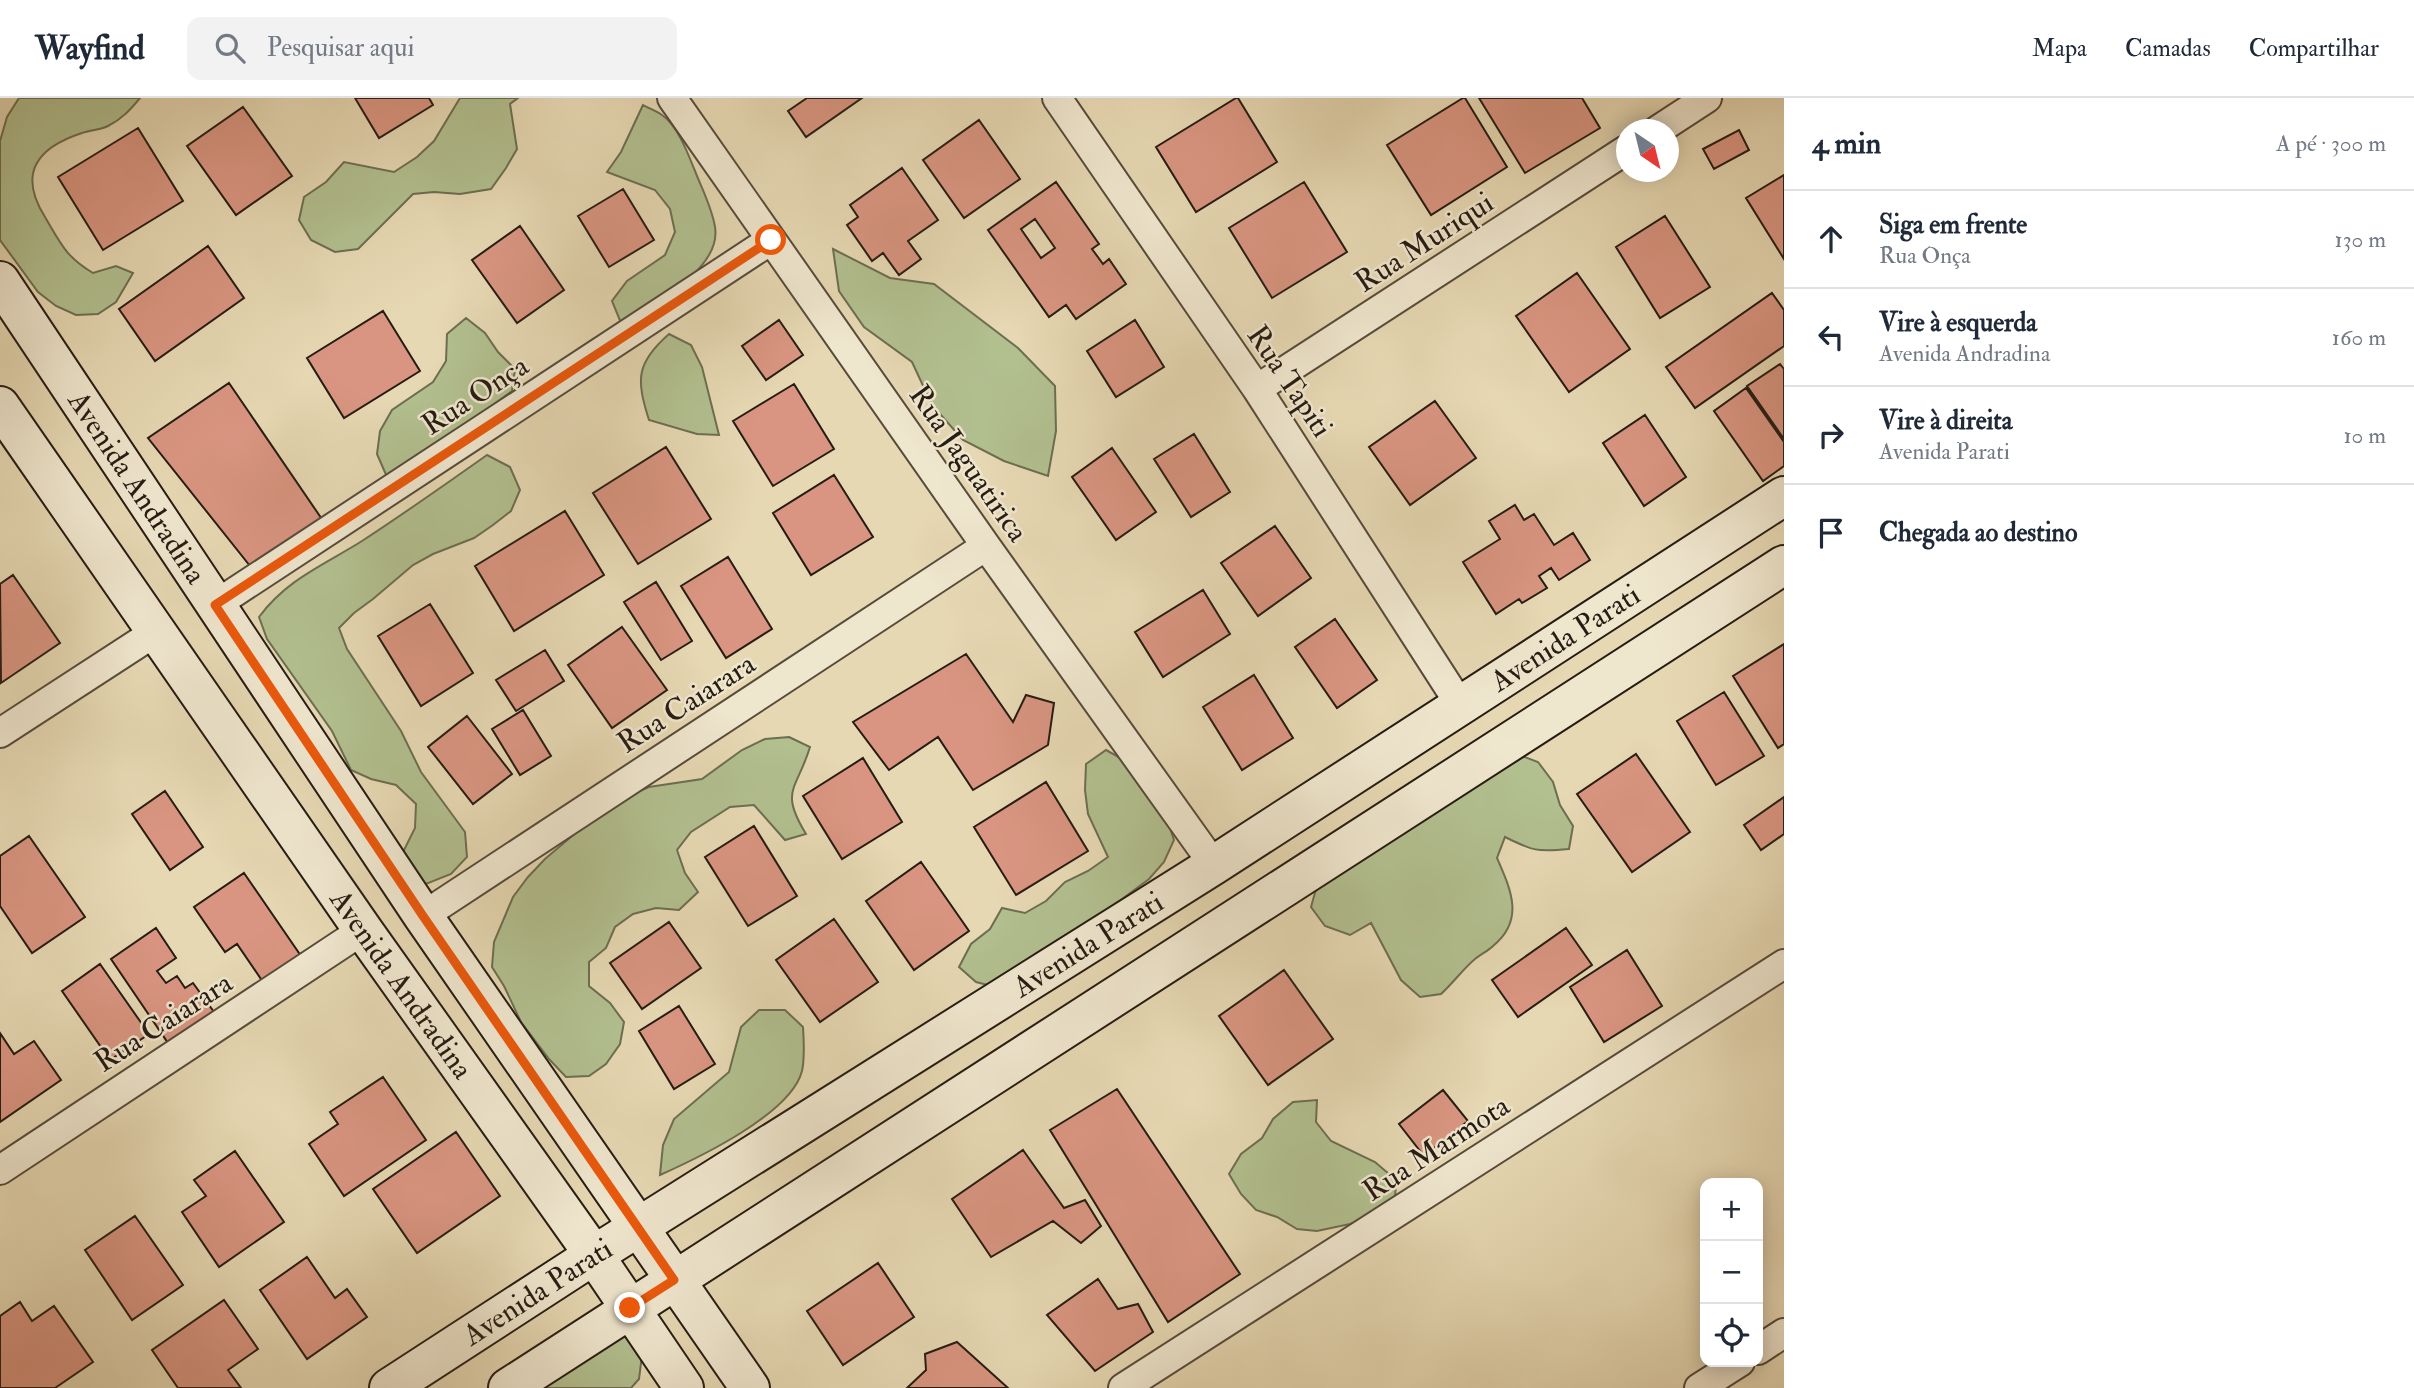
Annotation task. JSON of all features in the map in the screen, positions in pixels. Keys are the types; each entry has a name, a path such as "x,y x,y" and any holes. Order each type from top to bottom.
{"street":[{"name":"Rua Jaguatirica","path":"672,98 986,547 1214,865"},
{"name":"Rua Tapiti","path":"1057,98 1257,389 1461,706"},
{"path":"1675,119 1707,98"},
{"name":"Rua Muriqui","path":"1257,389 1616,156"},
{"name":"Rua Onça","path":"215,605 771,240"},
{"name":"Avenida Andradina","path":"0,281 423,916 750,1388"},
{"name":"Avenida Andradina","path":"0,406 363,930 594,1255 684,1388"},
{"name":"Avenida Parati","path":"389,1388 638,1227 1214,865 1784,496"},
{"name":"Rua Caiarara","path":"423,916 986,547"},
{"name":"Avenida Parati","path":"508,1388 1784,565"},
{"path":"0,733 157,631"},
{"name":"Rua Caiarara","path":"0,1170 363,930"},
{"name":"Rua Marmota","path":"1123,1388 1784,964"},
{"path":"1763,1347 1784,1333"},
{"path":"1699,1388 1732,1367"}],"green space":[{"path":"19,98 140,98 113,123 53,146 36,164 33,175 37,202 55,235 70,255 93,273 116,266 133,273 116,302 98,314 76,315 56,306 38,292 0,240 0,141 7,117"},
{"path":"460,98 518,98 510,104 517,149 491,189 460,194 413,194 358,249 335,252 311,240 299,220 304,197 326,182 344,162 394,172 417,157 434,141"},
{"path":"643,105 668,120 682,141 712,213 714,243 696,272 666,296 621,323 612,301 627,281 665,255 675,232 670,209 655,190 607,172 621,152"},
{"path":"833,249 890,278 934,284 1018,348 1055,386 1056,431 1048,476 1004,461 963,440 932,405 912,362 864,327 839,291"},
{"path":"466,318 485,333 498,352 515,369 512,391 387,477 377,454 380,431 392,410 433,382 446,361 447,334"},
{"path":"669,334 691,345 702,367 719,435 697,434 649,420 642,393 642,372 650,354"},
{"path":"487,455 510,467 520,490 511,511 474,538 413,565 339,628 347,649 401,731 421,772 465,832 467,857 451,874 421,886 401,873 404,850 415,828 416,804 396,785 371,779 351,770 332,731 267,639 259,617 294,583 362,541"},
{"path":"789,737 810,747 792,798 793,808 806,834 785,840 754,805 730,807 691,832 677,850 685,873 698,892 679,910 656,908 633,914 615,927 606,948 589,962 589,986 610,1003 624,1022 620,1044 606,1064 589,1076 566,1077 521,1022 492,967 494,942 513,897 545,859 585,825 625,797 649,787 702,779 742,750 765,739"},
{"path":"1106,750 1126,761 1167,819 1174,840 1164,862 1149,879 1114,905 1035,954 999,988 976,982 959,967 971,944 990,929 1002,908 1025,913 1046,901 1065,882 1108,857 1088,814 1085,790 1086,764"},
{"path":"1514,753 1538,762 1553,782 1560,805 1573,826 1569,849 1536,849 1505,837 1497,858 1512,904 1509,926 1491,948 1477,957 1441,994 1420,997 1401,980 1371,923 1350,935 1325,926 1311,907 1318,882"},
{"path":"759,1010 785,1010 803,1027 803,1066 794,1087 781,1103 741,1133 660,1175 663,1145 674,1119 729,1072 741,1027"},
{"path":"1317,1100 1316,1122 1331,1141 1375,1162 1396,1180 1395,1200 1380,1215 1317,1231 1297,1229 1277,1217 1256,1210 1241,1194 1229,1174 1241,1154 1262,1138 1273,1119 1293,1102"},
{"path":"602,1333 629,1335 642,1355 639,1379 631,1388 543,1388"}],"building":[{"path":"355,98 429,98 433,105 379,138"},
{"path":"807,98 862,98 806,137 788,111"},
{"path":"1236,98 1277,162 1196,212 1156,147"},
{"path":"1463,98 1507,167 1431,215 1387,145"},
{"path":"1479,98 1582,98 1600,128 1525,173"},
{"path":"243,107 292,176 236,215 187,146"},
{"path":"979,120 1020,179 964,218 923,160"},
{"path":"138,128 183,201 103,250 58,177"},
{"path":"1739,130 1749,150 1714,169 1703,149"},
{"path":"902,168 938,220 908,241 921,259 899,275 883,253 872,261 847,225 858,217 850,205"},
{"path":"1784,175 1784,259 1746,198"},
{"path":"1056,182 1099,244 1092,249 1103,264 1109,259 1126,284 1076,319 1066,305 1049,317 988,230","holes":["1035,219 1055,248 1041,258 1021,229"]},
{"path":"1304,182 1347,252 1272,298 1229,228"},
{"path":"623,189 654,240 609,267 578,216"},
{"path":"1665,216 1710,287 1660,318 1616,247"},
{"path":"520,226 564,290 517,323 472,260"},
{"path":"208,246 244,298 155,361 119,309"},
{"path":"1577,273 1630,349 1569,392 1516,316"},
{"path":"1772,293 1784,310 1784,346 1695,408 1666,367"},
{"path":"383,311 420,371 344,418 307,358"},
{"path":"779,320 803,355 766,380 742,346"},
{"path":"1135,320 1164,367 1116,397 1087,351"},
{"path":"1780,364 1784,369 1784,439 1747,386"},
{"path":"229,383 328,528 258,576 148,438"},
{"path":"794,384 834,449 773,486 733,421"},
{"path":"1746,388 1784,442 1784,466 1763,481 1714,411"},
{"path":"1435,401 1476,458 1410,505 1369,447"},
{"path":"1645,415 1686,477 1644,506 1603,443"},
{"path":"1194,434 1230,492 1191,517 1154,459"},
{"path":"666,447 711,519 638,564 593,493"},
{"path":"1112,448 1156,512 1116,540 1072,477"},
{"path":"834,475 873,537 811,575 773,513"},
{"path":"1515,505 1524,520 1534,514 1554,545 1573,533 1590,560 1559,580 1551,568 1539,576 1547,588 1522,603 1519,599 1496,614 1463,562 1500,539 1489,521"},
{"path":"565,511 604,575 514,631 475,566"},
{"path":"1275,526 1311,578 1258,616 1221,563"},
{"path":"728,557 772,629 726,658 681,586"},
{"path":"13,575 60,643 1,683 0,584"},
{"path":"656,582 692,641 661,660 624,602"},
{"path":"1203,590 1230,634 1163,677 1135,632"},
{"path":"430,604 473,673 421,706 378,636"},
{"path":"1335,619 1377,680 1337,708 1295,647"},
{"path":"622,627 667,690 612,728 568,665"},
{"path":"1784,644 1784,744 1778,748 1733,676"},
{"path":"545,650 564,681 516,711 496,680"},
{"path":"966,654 1013,722 1026,695 1054,703 1048,745 973,790 938,737 889,770 853,722"},
{"path":"1254,675 1293,738 1242,770 1203,707"},
{"path":"1724,692 1764,756 1716,785 1677,721"},
{"path":"523,710 551,756 520,775 492,729"},
{"path":"467,716 512,774 473,804 428,747"},
{"path":"1636,754 1690,832 1632,872 1577,794"},
{"path":"863,758 902,822 842,859 803,796"},
{"path":"1046,782 1088,851 1016,895 974,827"},
{"path":"165,791 203,847 170,870 132,814"},
{"path":"1784,797 1784,834 1761,850 1744,825"},
{"path":"754,826 797,896 748,926 705,857"},
{"path":"29,836 85,917 32,953 0,906 0,856"},
{"path":"921,862 969,931 914,970 866,901"},
{"path":"244,873 301,956 263,982 237,944 225,952 194,907"},
{"path":"834,919 878,982 820,1022 776,960"},
{"path":"669,922 701,968 642,1009 610,963"},
{"path":"156,928 176,958 157,971 166,983 177,976 185,988 193,983 214,1012 168,1043 111,959"},
{"path":"1566,928 1592,965 1518,1017 1492,980"},
{"path":"1627,950 1662,1006 1604,1042 1570,987"},
{"path":"100,964 149,1034 110,1060 62,991"},
{"path":"1284,970 1333,1039 1268,1085 1219,1016"},
{"path":"679,1006 715,1064 674,1089 639,1031"},
{"path":"0,1033 14,1054 34,1041 61,1080 0,1122"},
{"path":"383,1077 426,1140 344,1196 309,1144 338,1124 330,1112"},
{"path":"1117,1089 1240,1274 1168,1322 1050,1130"},
{"path":"1443,1090 1468,1121 1424,1156 1399,1124"},
{"path":"456,1132 500,1196 417,1253 373,1189"},
{"path":"1023,1150 1064,1208 1085,1200 1101,1226 1081,1243 1053,1221 991,1257 952,1199"},
{"path":"235,1151 284,1222 219,1267 182,1212 206,1196 194,1180"},
{"path":"135,1216 183,1285 132,1320 85,1250"},
{"path":"307,1257 335,1298 347,1289 367,1317 307,1359 260,1290"},
{"path":"878,1263 914,1317 843,1365 807,1311"},
{"path":"1098,1279 1118,1309 1138,1304 1153,1332 1095,1371 1047,1315"},
{"path":"224,1300 258,1349 228,1370 241,1388 178,1388 152,1350"},
{"path":"20,1302 32,1321 54,1306 93,1362 55,1388 0,1388 0,1316"},
{"path":"957,1342 1008,1388 907,1388 926,1370 925,1354"}],"route":[{"path":"630,1308 674,1280 423,916 215,605 771,240"}]}
